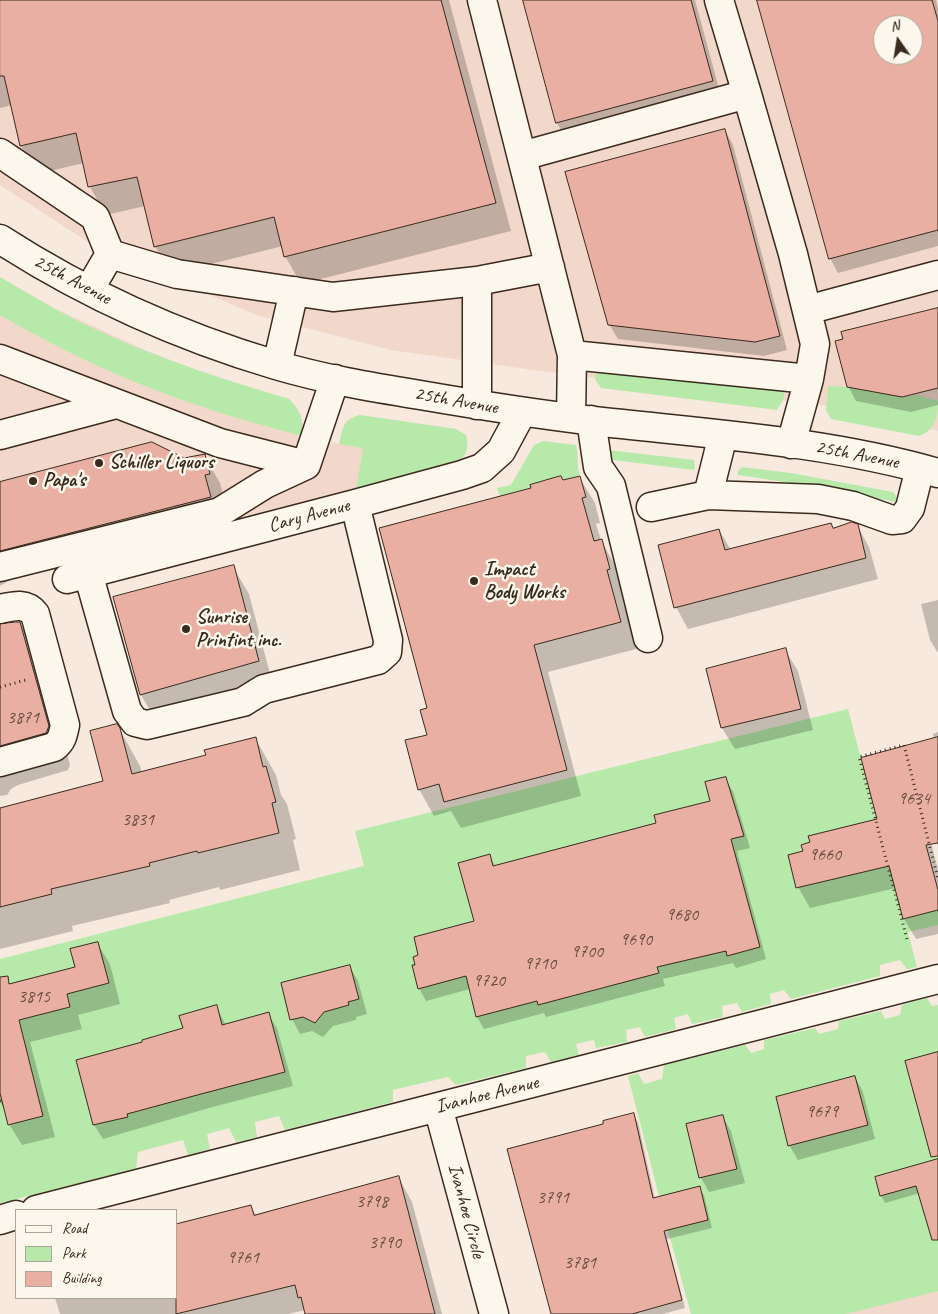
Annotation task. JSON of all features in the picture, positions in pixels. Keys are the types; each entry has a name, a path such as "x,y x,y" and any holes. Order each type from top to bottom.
{"street":[{"path":"482,0 572,355 581,419 598,467 610,486 648,638"},
{"path":"719,0 793,254 815,344 809,379 791,444"},
{"path":"522,156 747,94"},
{"path":"0,153 95,217 110,254"},
{"name":"25th Avenue","path":"0,239 27,257 88,290 144,317 208,342 277,365 353,384 522,412 722,435 848,452 929,470"},
{"path":"110,254 177,274 333,297 477,281 550,267"},
{"path":"88,290 110,254"},
{"path":"807,310 938,275"},
{"path":"477,281 477,405"},
{"path":"277,365 294,291"},
{"path":"572,355 809,379"},
{"path":"0,359 220,442 306,464"},
{"path":"0,567 220,512 265,484 306,464 335,379"},
{"path":"0,434 116,404"},
{"name":"Cary Avenue","path":"355,504 388,640 387,652 378,660 264,689 243,702 147,725 135,722 127,712 77,576 355,504 482,468 501,451 522,412"},
{"path":"708,495 722,435"},
{"path":"651,508 708,495 818,499 854,506 892,520 897,520 902,519 910,508 929,470"},
{"path":"0,609 22,605 30,608 35,614 65,725 60,743 54,748 0,762"},
{"name":"Ivanhoe Avenue","path":"40,1209 938,979"},
{"name":"Ivanhoe Circle","path":"438,1107 494,1314"},
{"path":"0,1220 15,1215"}],"path":[{"path":"0,687 27,680"},
{"path":"907,939 859,757 904,745 938,879"}],"shaded area":[{"path":"0,0 938,0 938,431 843,408 533,370 391,350 256,315 88,242 0,185"},
{"path":"0,277 54,308 147,351 215,377 289,399 301,415 302,436 339,444 345,423 349,419 360,415 456,429 466,435 466,453 455,464 0,581"},
{"path":"938,1276 938,1314 784,1314"}],"green space":[{"path":"0,277 53,308 110,336 198,370 289,399 296,407 300,416 302,436 230,416 179,399 100,367 49,342 0,315"},
{"path":"598,364 784,384 784,398 777,410 601,388 595,379"},
{"path":"828,386 847,387 902,397 917,395 938,401 936,418 932,427 919,436 831,419 826,410"},
{"path":"360,415 456,429 466,435 468,444 466,452 455,464 356,490 363,448 339,444 344,425 350,419"},
{"path":"543,441 576,445 580,475 563,480 561,476 530,485 531,488 500,496 497,488 511,485 534,445"},
{"path":"608,450 694,460 695,467 694,470 605,459"},
{"path":"742,467 791,473 893,492 896,496 896,502 818,487 738,475 738,471"},
{"path":"848,709 903,919 938,910 938,925 908,932 917,967 907,969 900,960 880,965 880,976 791,999 784,990 770,994 771,1004 742,1012 737,1003 722,1006 723,1017 692,1024 688,1014 674,1018 676,1029 645,1037 640,1027 626,1030 627,1042 596,1048 594,1040 576,1044 579,1055 551,1062 545,1052 526,1056 526,1068 456,1085 448,1077 393,1090 393,1102 285,1130 279,1116 255,1122 257,1137 236,1142 229,1128 207,1134 210,1149 188,1155 183,1140 138,1152 136,1169 0,1203 0,959 364,866 355,831"},
{"path":"927,998 932,1006 938,1005 938,1291 846,1314 691,1314 628,1076 638,1073 644,1084 662,1079 664,1065 745,1045 751,1053 764,1049 764,1040 815,1028 819,1034 838,1029 839,1021 881,1011 885,1019 900,1015 902,1005"}],"building":[{"path":"0,0 441,0 496,203 284,257 274,217 154,247 137,177 88,187 76,133 20,146 4,76 0,76"},
{"path":"523,0 691,0 713,81 556,123"},
{"path":"757,0 932,0 938,21 938,230 829,259"},
{"path":"725,129 780,336 755,342 608,325 565,172"},
{"path":"938,308 938,388 902,397 847,387 835,341 843,339 841,332"},
{"path":"152,442 184,458 205,454 210,474 205,475 211,497 0,551 0,482"},
{"path":"561,476 563,480 580,476 586,497 582,498 594,541 602,539 610,569 607,570 621,622 534,645 567,770 444,802 439,784 418,790 405,740 427,735 420,710 427,708 379,528 531,488 530,485"},
{"path":"852,522 858,524 866,558 674,608 658,545 719,529 725,550 831,523 833,528"},
{"name":"Sunrise Printint inc.","path":"234,565 259,661 140,695 113,597"},
{"path":"20,622 49,726 46,733 0,746 0,624"},
{"path":"786,648 801,709 721,728 706,669"},
{"path":"117,724 120,728 132,774 206,755 204,750 256,737 263,767 266,766 276,802 272,803 279,833 149,863 150,866 51,889 52,894 0,907 0,808 103,781 90,731"},
{"path":"938,737 938,843 926,845 938,890 938,910 903,919 889,866 796,888 788,855 803,851 801,845 810,842 808,836 877,819 861,758"},
{"path":"726,777 744,836 731,839 760,947 727,956 726,951 657,967 659,973 538,1005 537,1001 476,1017 466,976 418,989 412,965 415,965 413,957 418,955 414,937 474,921 458,863 490,854 493,866 656,823 654,815 710,801 705,782"},
{"path":"98,942 109,983 67,994 70,1007 19,1020 43,1116 8,1125 0,1093 0,977 8,976 9,984 75,967 70,949"},
{"path":"350,965 359,999 348,1002 349,1005 324,1012 315,1023 303,1017 290,1020 281,983"},
{"path":"217,1005 222,1025 269,1012 285,1072 127,1114 128,1117 93,1125 76,1060 142,1042 142,1040 183,1028 179,1016"},
{"path":"938,1052 938,1156 931,1157 905,1061"},
{"path":"855,1076 868,1125 788,1146 776,1097"},
{"path":"634,1113 653,1198 700,1186 708,1220 664,1231 682,1300 632,1314 551,1314 507,1149 603,1124 603,1121"},
{"path":"723,1115 737,1169 699,1178 686,1124"},
{"path":"938,1159 938,1240 932,1240 916,1186 880,1196 875,1177"},
{"path":"399,1176 435,1314 305,1314 301,1297 298,1298 295,1285 176,1314 176,1299 178,1299 178,1223 251,1205 254,1215"}],"place":[{"name":"Schiller Liquors","path":"99,463"},
{"name":"Papa's","path":"33,481"},
{"name":"Impact Body Works","path":"474,581"},
{"name":"Sunrise Printint inc.","path":"186,629"}]}
